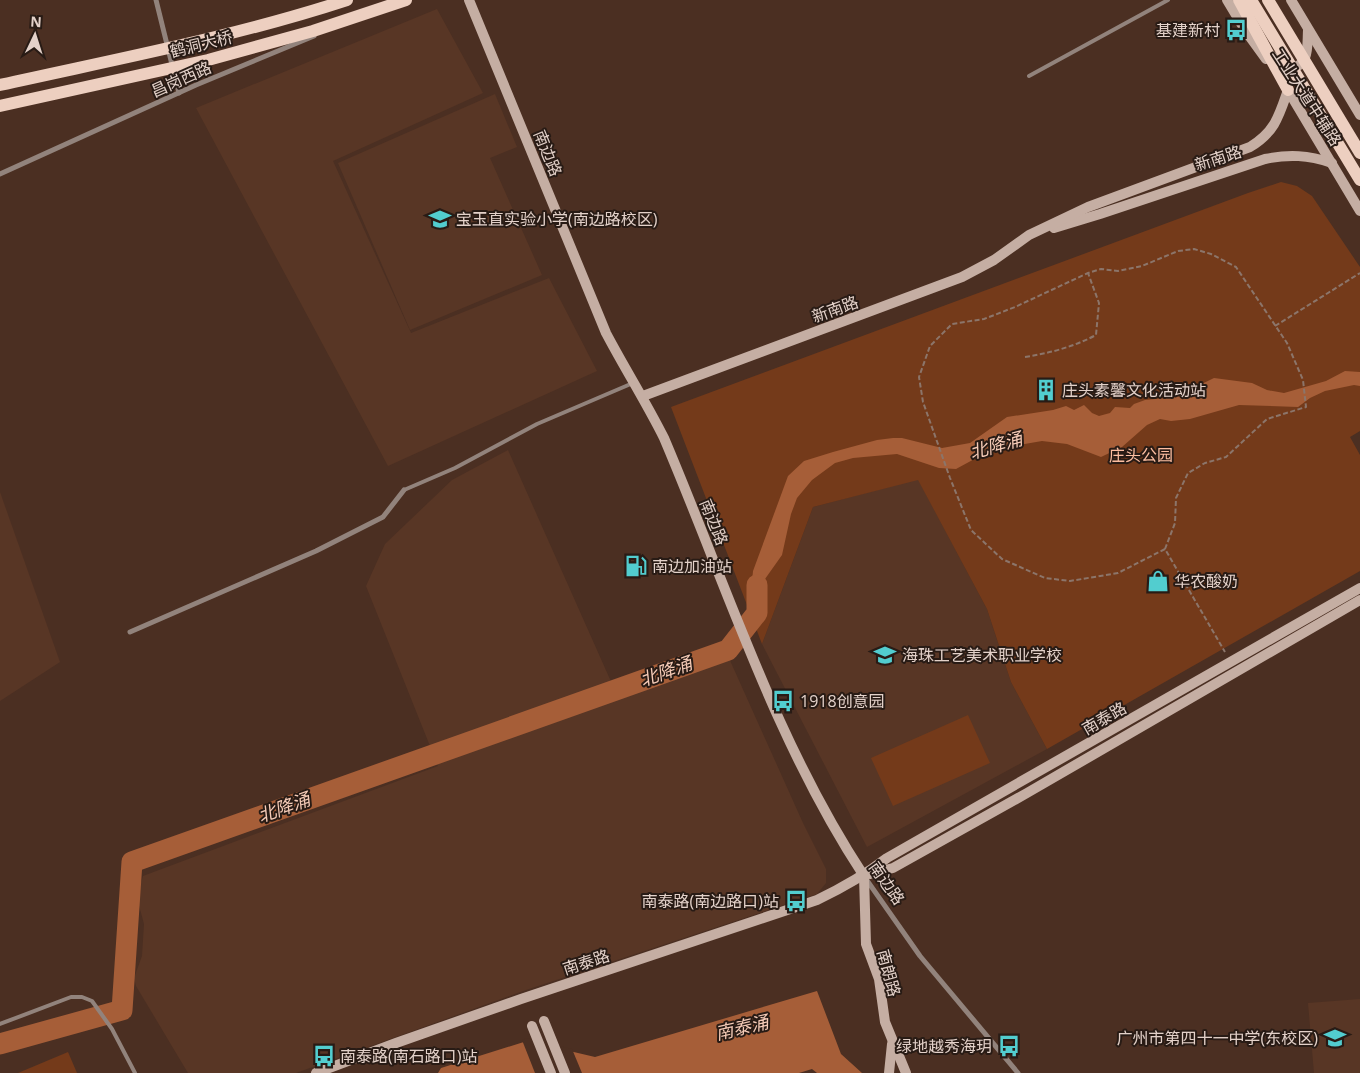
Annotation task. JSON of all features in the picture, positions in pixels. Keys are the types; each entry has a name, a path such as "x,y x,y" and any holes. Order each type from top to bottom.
{"main road":[{"name":"鹤洞大桥","path":"0,85 210,39 347,0"},
{"name":"鹤洞大桥","path":"0,106 216,58 313,31 404,0"},
{"path":"1239,0 1288,90"},
{"path":"1251,0 1360,180"},
{"path":"1268,0 1360,153"}],"street":[{"path":"156,0 179,93"},
{"name":"昌岗西路","path":"0,174 179,93 404,0"},
{"name":"南边路","path":"468,0 606,333 633,382 643,396 673,460 786,737 825,812 864,876 920,956 1018,1073"},
{"name":"工业大道中辅路","path":"1227,0 1254,43 1288,90 1360,211"},
{"path":"1291,0 1358,109"},
{"path":"1254,43 1266,50 1289,70 1298,68 1302,65 1306,54 1308,30"},
{"name":"新南路","path":"643,396 962,276 994,260 1030,235 1088,206 1250,147 1262,140 1273,127 1282,109 1288,90"},
{"name":"新南路","path":"1030,235 1100,214 1265,159 1299,155 1315,157 1332,163"},
{"path":"130,632 316,551 383,517 404,490"},
{"name":"南泰路","path":"316,1073 521,999 817,900 864,876 887,858 1230,664 1360,588"},
{"name":"南泰路","path":"864,876 893,868 902,863 1360,600"},
{"name":"南朗路","path":"864,876 866,944 879,979 885,1022 906,1073"},
{"path":"544,1021 565,1073"},
{"path":"532,1026 551,1073"},
{"path":"888,1073 892,1038"}],"lane":[{"path":"1030,76 1168,0"},
{"path":"404,490 455,468 537,424 633,382"},
{"path":"0,1024 72,997 82,997 92,1001 112,1029 135,1073"}],"path":[{"path":"1194,249 1211,254 1236,267 1275,326 1287,343 1303,380 1306,407 1267,419 1226,457 1205,463 1188,473 1176,498 1175,523 1165,549 1118,573 1070,581 1045,578 1002,559 971,530 923,402 919,377 930,346 952,324 984,318 1015,307 1101,269 1118,271 1142,266 1178,251 1194,249"},
{"path":"1275,326 1360,273"},
{"path":"1025,357 1048,354 1081,343 1096,335 1099,303 1088,274"},
{"path":"1165,549 1230,664"}],"shaded area":[{"path":"437,9 483,93 333,161 411,333 549,278 597,371 388,466 196,108"},
{"name":"宝玉直实验小学(南边路校区)","path":"495,94 517,147 490,158 542,275 410,330 338,163"},
{"path":"508,450 617,695 728,656 803,823 826,869 826,883 817,894 526,990 296,1073 188,1073 136,986 134,978 142,956 144,924 137,898 143,876 438,766 366,586 385,544 452,480"},
{"name":"海珠工艺美术职业学校","path":"918,479 987,609 1011,682 1047,749 867,847 762,644 813,507"},
{"path":"0,492 60,662 0,701"},
{"name":"广州市第四十一中学(东校区)","path":"1360,999 1360,1073 1314,1073 1308,1003"}],"green space":[{"name":"庄头公园","path":"1281,182 1297,186 1312,196 1360,267 1360,431 1350,437 1360,455 1360,571 1047,749 1011,682 987,609 918,480 813,507 762,644 671,407"},
{"path":"968,715 990,763 893,806 871,758"},
{"path":"68,1052 77,1073 18,1073"}],"water":[{"path":"1345,371 1360,372 1360,386 1354,385 1325,391 1310,398 1298,407 1239,405 1190,419 1171,421 1160,419 1147,425 1122,447 1101,457 1067,444 1042,441 991,450 956,469 939,468 897,454 853,458 835,463 812,480 797,498 791,514 782,555 760,586 757,613 754,610 751,592 753,571 788,476 804,461 877,440 893,438 902,438 942,448 970,443 1007,417 1053,410 1066,406 1074,410 1084,405 1092,413 1099,416 1110,413 1115,407 1130,408 1134,404 1145,400 1175,397 1214,378 1252,383 1267,390 1284,393 1326,381"},
{"name":"南泰涌","path":"817,991 841,1054 862,1073 817,1073 812,1069 799,1073 438,1073 441,1068 527,1041 595,1057"}],"pier":[{"path":"527,1038 572,1049 582,1073 535,1073 522,1040"}],"waterway":[{"name":"北降涌","path":"0,1044 122,1010 132,862 728,650 757,613 757,585"}],"place":[{"name":"基建新村","path":"1236,30"},
{"name":"宝玉直实验小学(南边路校区)","path":"440,219"},
{"name":"庄头素馨文化活动站","path":"1046,390"},
{"name":"南边加油站","path":"636,566"},
{"name":"华农酸奶","path":"1158,581"},
{"name":"海珠工艺美术职业学校","path":"885,655"},
{"name":"1918创意园","path":"783,701"},
{"name":"南泰路(南边路口)站","path":"796,901"},
{"name":"广州市第四十一中学(东校区)","path":"1335,1038"},
{"name":"绿地越秀海玥","path":"1009,1046"},
{"name":"南泰路(南石路口)站","path":"324,1056"}]}
